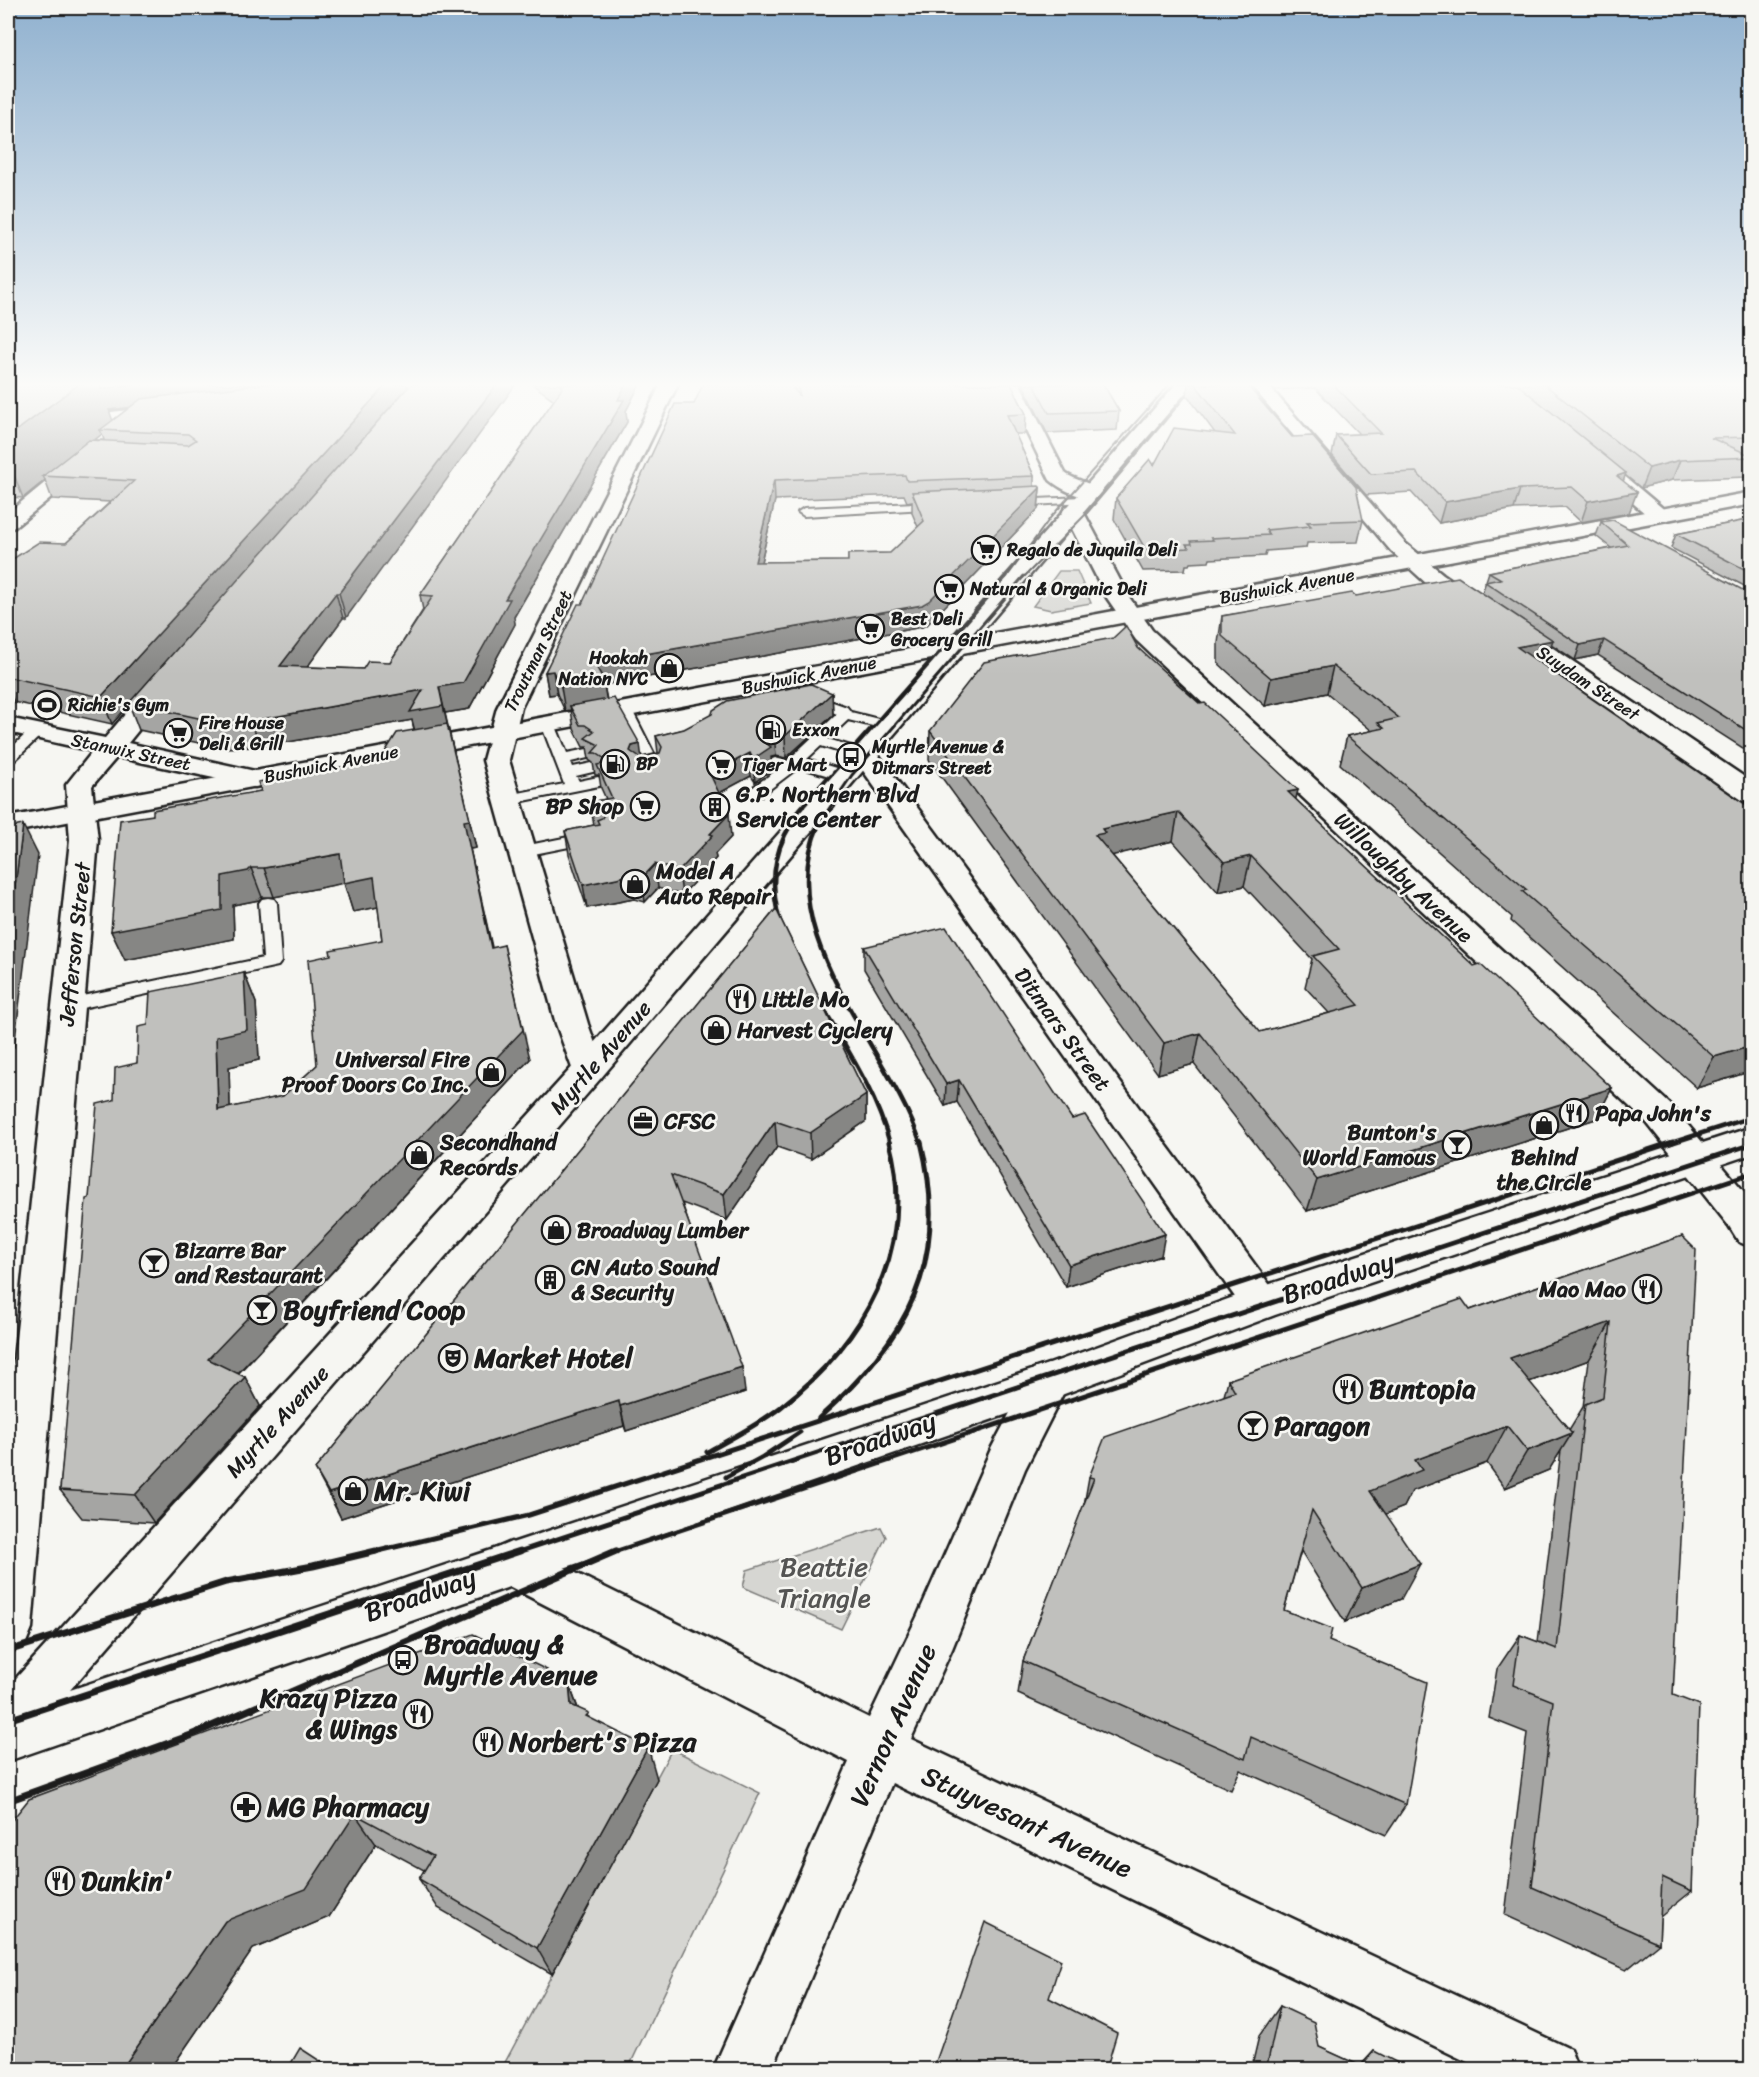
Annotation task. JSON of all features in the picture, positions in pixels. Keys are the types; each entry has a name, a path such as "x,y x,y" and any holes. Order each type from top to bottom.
{"street":[{"path":"8,523 61,481"},
{"name":"Troutman Street","path":"588,1071 572,1024 524,850 496,760 508,708 622,481"},
{"path":"1063,481 1082,501"},
{"name":"Myrtle Avenue","path":"8,1724 588,1071 856,765 1100,481"},
{"name":"Suydam Street","path":"1341,481 1398,547 1445,586 1752,794"},
{"path":"1618,481 1660,516"},
{"name":"Bushwick Avenue","path":"8,825 625,710 728,696 801,699 955,648 1752,498"},
{"name":"Willoughby Avenue","path":"1082,501 1118,598 1144,635 1659,1114 1752,1232"},
{"path":"1612,525 1639,539"},
{"name":"Jefferson Street","path":"8,1628 84,840 79,785 108,747 177,669"},
{"name":"Stanwix Street","path":"8,725 255,779"},
{"name":"Ditmars Street","path":"856,765 1261,1303"},
{"name":"Broadway","path":"8,1736 1048,1382 1261,1303 1752,1140"},
{"name":"Vernon Avenue","path":"742,2070 1006,1463 1048,1382"},
{"name":"Stuyvesant Avenue","path":"511,1564 880,1751 1549,2070"}],"lane":[{"path":"1002,504 1082,501"},
{"path":"804,512 955,506"},
{"path":"755,793 813,741 842,710 801,699"},
{"path":"625,710 640,756"},
{"path":"548,724 567,773"},
{"path":"813,741 889,726"},
{"path":"8,759 36,732"},
{"path":"813,741 856,765"},
{"path":"813,741 856,765"},
{"path":"509,799 567,773 592,768"},
{"path":"524,850 598,836"},
{"path":"68,1005 272,962 268,903"}],"green space":[{"path":"1059,571 1077,571 1091,603 1051,610 1033,606"},
{"name":"Beattie Triangle","path":"881,1527 886,1537 841,1629 743,1587 747,1570"},
{"path":"672,1749 760,1793 628,2069 501,2070"}],"building":[{"path":"134,481 298,481 101,697 8,677 8,562 39,542 66,543"},
{"path":"325,481 424,481 339,593 336,593 280,666 363,669 368,661 390,662 433,596 420,595 498,481 576,481 505,599 510,599 463,683 439,687 443,706 410,712 423,690 251,721 212,721 129,703"},
{"path":"639,481 774,481 755,562 848,561 848,554 890,553 924,521 912,492 1039,486 1040,488 929,601 922,605 594,663 604,680 561,687 553,671 545,672 578,604 582,604"},
{"path":"1131,481 1351,481 1356,487 1363,520 1307,522 1311,526 1266,530 1269,535 1211,538 1213,540 1191,541 1192,544 1186,544 1189,548 1146,550 1116,498"},
{"path":"1425,481 1623,481 1637,492 1588,501 1572,487 1520,489 1445,502"},
{"path":"1752,519 1752,573 1676,534"},
{"path":"1613,520 1752,595 1752,734 1604,640 1580,645 1485,582 1501,579 1489,572 1628,545 1601,522"},
{"path":"1458,577 1553,640 1517,647 1752,809 1752,1046 1714,1057 1522,891 1527,890 1347,736 1384,728 1378,723 1399,718 1333,666 1271,678 1222,636 1222,616 1352,593 1356,596"},
{"path":"1126,626 1138,648 1200,704 1205,703 1298,790 1288,792 1334,836 1474,966 1480,964 1612,1088 1317,1180 1200,1033 1164,1043 930,731 984,662 1113,638","holes":["1178,812 1224,862 1251,856 1339,949 1313,956 1359,1005 1260,1032 1095,835 1105,833 1102,829"]},
{"path":"811,684 832,693 785,736 774,733 767,736 763,741 771,747 753,759 750,753 710,774 729,814 710,834 713,835 679,871 655,864 642,878 631,875 583,885 565,831 599,824 597,820 602,818 605,812 592,806 590,802 612,798 597,765 602,764 605,759 592,753 599,745 585,738 594,731 585,725 580,725 570,706 614,698 640,744 632,746 630,751 640,758 660,753 662,747 656,736 684,729 712,714 713,710 727,701"},
{"path":"447,724 470,820 464,821 491,948 504,945 523,1030 208,1359 245,1377 135,1495 60,1490 86,1199 89,1198 97,1104 114,1100 115,1068 137,1063 138,1027 148,1025 150,992 244,973 247,1030 216,1037 218,1110 283,1096 317,1065 308,960 331,955 330,950 382,940 374,877 344,883 340,854 264,868 251,868 248,871 222,876 222,910 111,931 120,820 153,815 153,810 261,791 258,782 380,760 397,733"},
{"path":"23,825 8,938 8,828"},
{"path":"776,909 866,1095 810,1133 775,1121 724,1194 671,1175 742,1367 620,1406 619,1401 329,1493 315,1469"},
{"path":"946,927 1072,1119 1085,1115 1165,1234 1069,1265 959,1080 946,1084 864,947"},
{"path":"1682,1236 1696,1250 1673,1695 1699,1705 1692,1891 1662,1877 1659,1943 1532,1887 1553,1701 1513,1685 1520,1635 1557,1649 1585,1404 1603,1397 1611,1322 1510,1358 1572,1433 1527,1451 1507,1426 1415,1460 1422,1470 1370,1491 1420,1564 1362,1588 1312,1510 1284,1610 1332,1629 1329,1641 1427,1682 1406,1805 1251,1737 1245,1759 1023,1661 1094,1478 1089,1477 1105,1437 1235,1392 1228,1380 1462,1299 1470,1310"},
{"path":"473,1634 547,1670 545,1672 569,1684 571,1705 589,1713 586,1716 648,1747 537,1948 419,1879 433,1856 355,1814 306,1889 225,1921 121,2070 8,2070 8,1825 29,1799"},
{"path":"985,1922 1061,1960 1049,1998 1117,2033 1106,2070 933,2070"},
{"path":"1280,2006 1314,2022 1319,2047 1361,2066 1374,2051 1400,2064 1402,2070 1266,2070"},
{"path":"300,2048 334,2070 287,2070"}],"railway":[{"path":"1006,578 1051,517 1083,481"},
{"path":"1023,578 1087,513 1114,481"},
{"path":"790,825 796,815 1007,576"},
{"path":"818,825 852,775 1024,576"},
{"path":"781,925 775,899 774,873 779,848 791,824"},
{"path":"819,824 808,865 809,906 820,947 838,988 905,1106 921,1144"},
{"path":"820,1002 869,1088 890,1144"},
{"path":"1668,1144 1752,1117"},
{"path":"707,1452 781,1407 811,1381 837,1353 859,1323 877,1290 889,1256 896,1219 896,1181 889,1142"},
{"path":"819,1418 876,1359 898,1328 914,1296 925,1262 930,1225 929,1185 921,1142"},
{"path":"370,1553 529,1515 1673,1142"},
{"path":"515,1553 1752,1144"},
{"path":"613,1552 1752,1173"},
{"path":"726,1477 761,1458 800,1432"},
{"path":"8,1651 226,1582 313,1566 376,1551"},
{"path":"8,1720 520,1551"},
{"path":"8,1801 191,1735 613,1552"}],"place":[{"name":"Regalo de Juquila Deli","path":"986,550"},
{"name":"Natural & Organic Deli","path":"949,589"},
{"name":"Best Deli Grocery Grill","path":"870,629"},
{"name":"Hookah Nation NYC","path":"669,668"},
{"name":"Richie's Gym","path":"47,705"},
{"name":"Exxon","path":"771,730"},
{"name":"Fire House Deli & Grill","path":"178,733"},
{"name":"Myrtle Avenue & Ditmars Street","path":"851,757"},
{"name":"BP","path":"615,764"},
{"name":"Tiger Mart","path":"721,765"},
{"name":"BP Shop","path":"645,806"},
{"name":"G.P. Northern Blvd Service Center","path":"715,807"},
{"name":"Model A Auto Repair","path":"635,884"},
{"name":"Little Mo","path":"741,999"},
{"name":"Harvest Cyclery","path":"716,1030"},
{"name":"Universal Fire Proof Doors Co Inc.","path":"491,1072"},
{"name":"Papa John's","path":"1574,1113"},
{"name":"CFSC","path":"643,1121"},
{"name":"Behind the Circle","path":"1544,1125"},
{"name":"Bunton's World Famous","path":"1457,1145"},
{"name":"Secondhand Records","path":"419,1155"},
{"name":"Broadway Lumber","path":"556,1230"},
{"name":"Bizarre Bar and Restaurant","path":"154,1263"},
{"name":"CN Auto Sound & Security","path":"550,1280"},
{"name":"Mao Mao","path":"1647,1289"},
{"name":"Boyfriend Coop","path":"262,1310"},
{"name":"Market Hotel","path":"453,1358"},
{"name":"Buntopia","path":"1348,1389"},
{"name":"Paragon","path":"1253,1426"},
{"name":"Mr. Kiwi","path":"353,1491"},
{"name":"Broadway & Myrtle Avenue","path":"403,1660"},
{"name":"Krazy Pizza & Wings","path":"418,1714"},
{"name":"Norbert's Pizza","path":"488,1742"},
{"name":"MG Pharmacy","path":"246,1807"},
{"name":"Dunkin'","path":"60,1881"}]}
